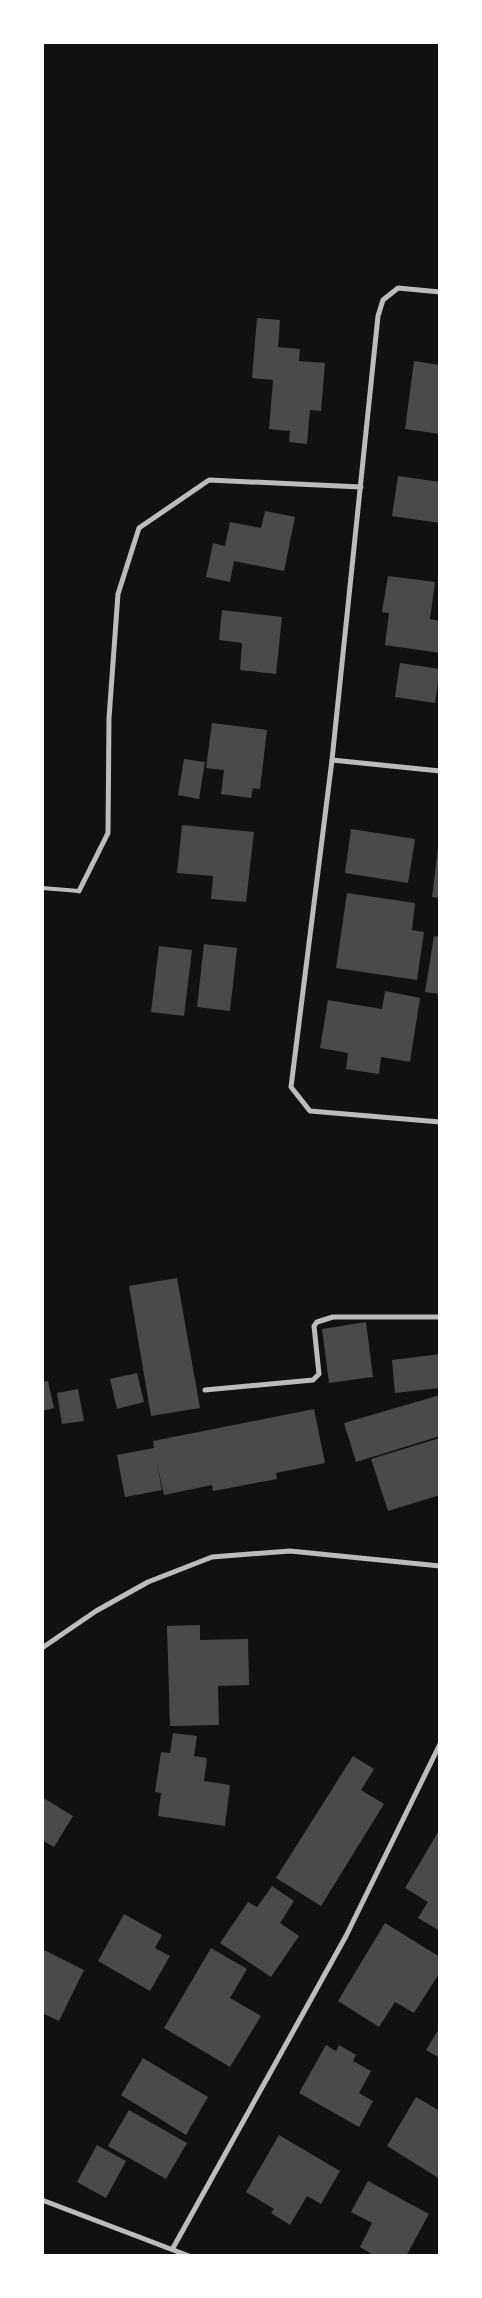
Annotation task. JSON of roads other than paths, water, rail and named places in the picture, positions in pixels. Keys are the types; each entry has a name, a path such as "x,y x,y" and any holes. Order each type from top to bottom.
{"street":[{"path":"440,292 398,288 383,300 378,316 332,760 291,1086 310,1111 440,1122"},
{"path":"79,891 108,833 109,718 118,594 139,528 209,480 361,487"},
{"path":"332,760 440,772"},
{"path":"204,1390 313,1380 319,1374 314,1326 317,1322 333,1317 440,1317"},
{"path":"42,1648 96,1611 148,1582 212,1557 290,1551 440,1566"},
{"path":"173,2248 346,1936 440,1744"},
{"path":"42,2200 173,2248 188,2256"}],"lane":[{"path":"42,888 79,891"}]}
